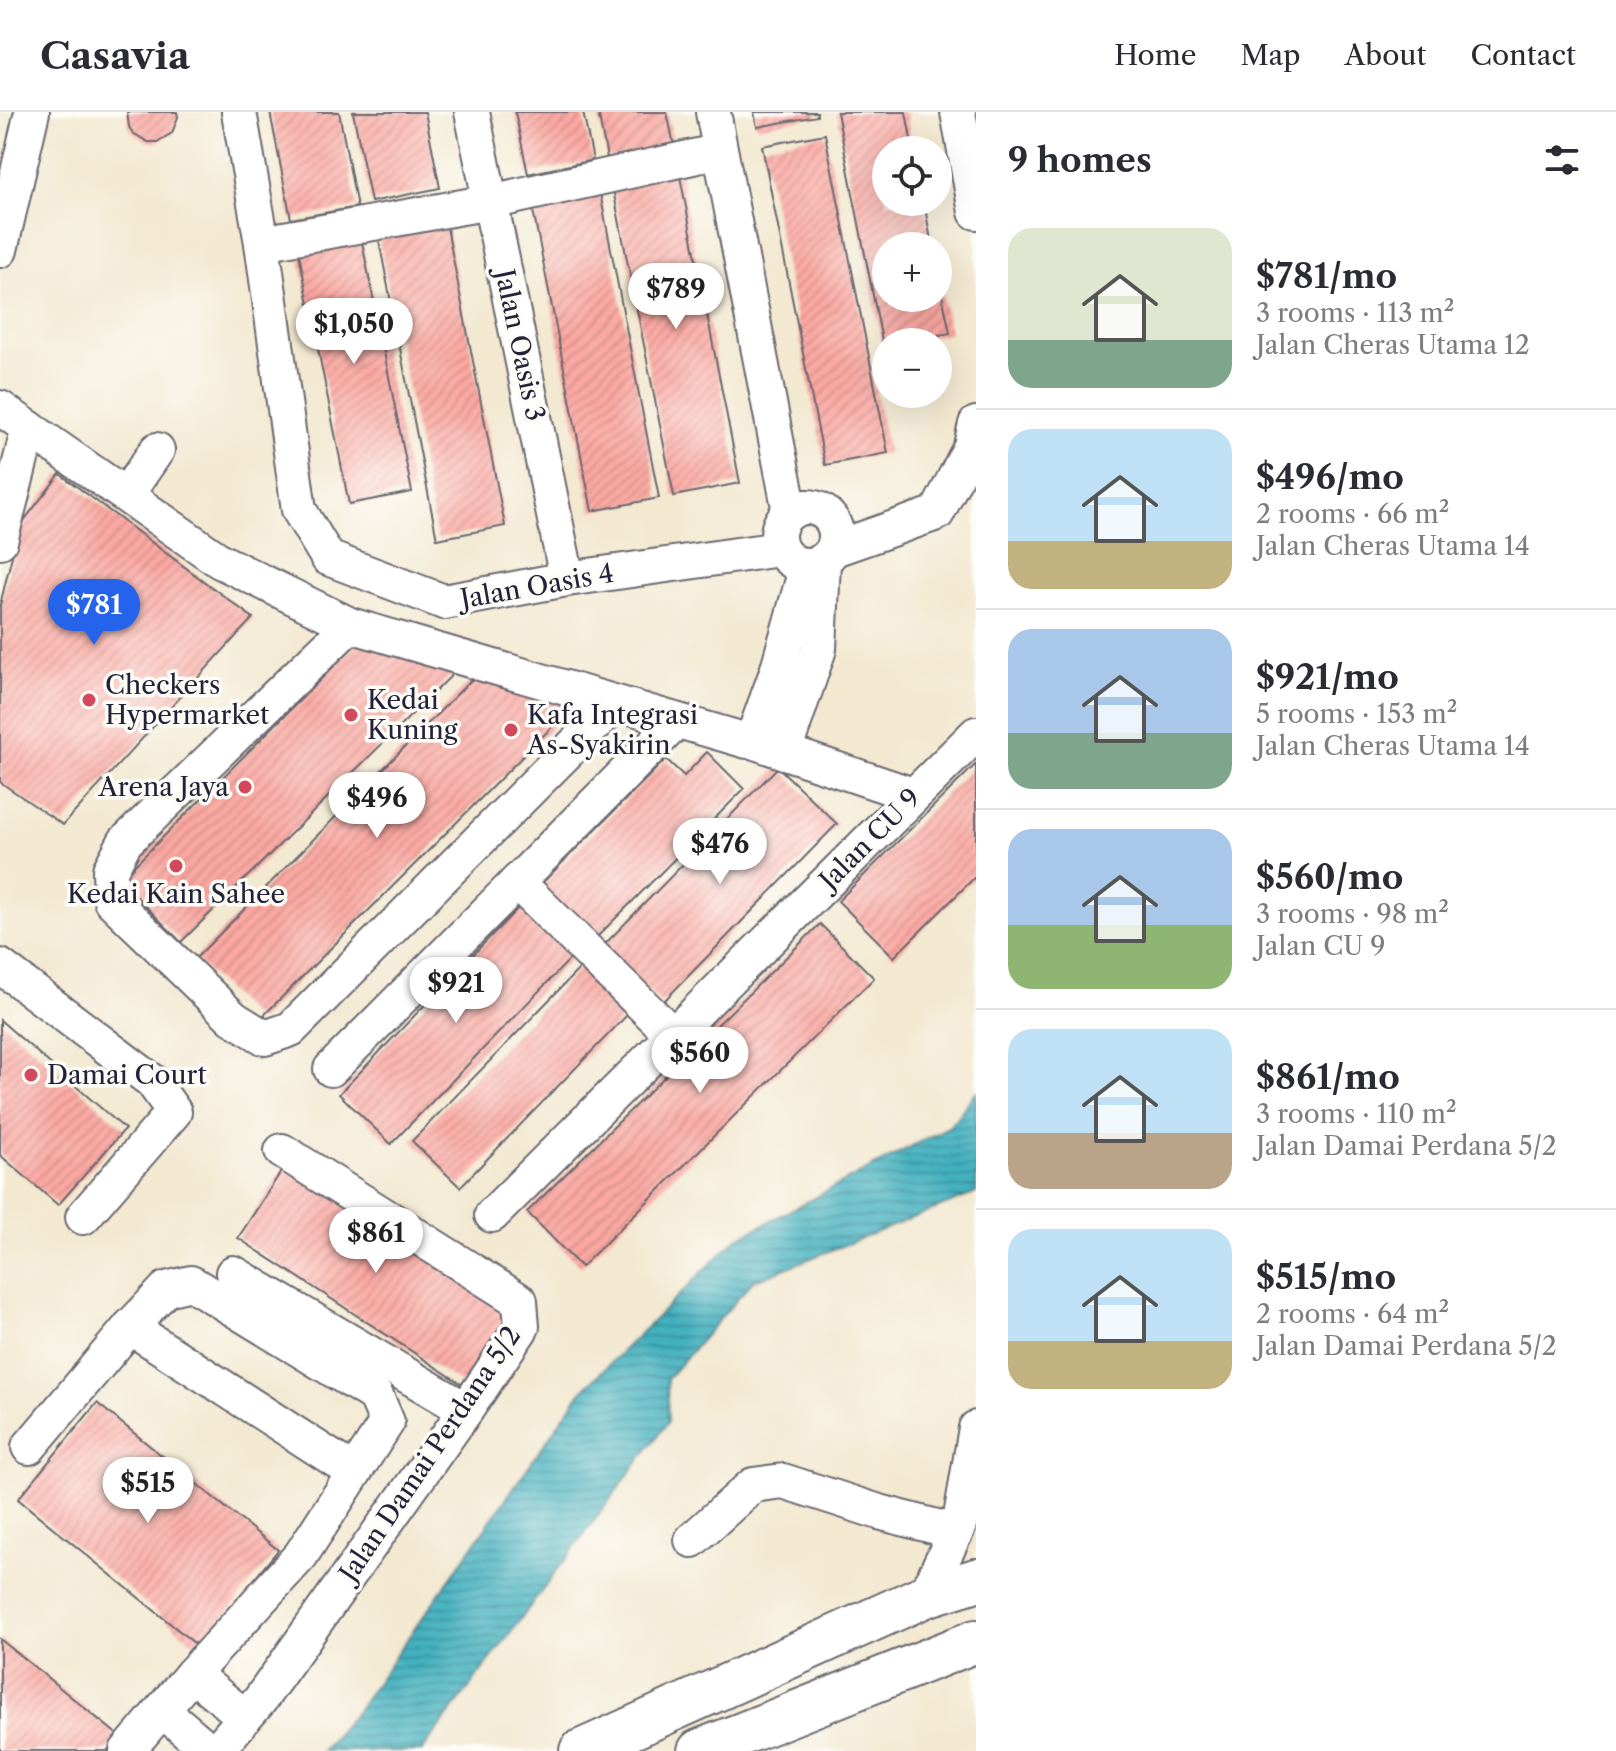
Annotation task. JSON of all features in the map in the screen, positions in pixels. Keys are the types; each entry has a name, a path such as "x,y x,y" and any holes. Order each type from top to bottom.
{"main road":[{"path":"581,1751 925,1596 976,1580"},
{"path":"699,1751 976,1641"}],"street":[{"path":"0,250 32,112"},
{"name":"Jalan Oasis 4","path":"239,112 262,243 299,510 328,558 444,602 567,579 811,556 937,513 971,446 976,424"},
{"name":"Jalan Oasis 3","path":"472,112 567,579"},
{"path":"713,112 790,512"},
{"path":"958,112 976,212"},
{"path":"262,243 490,202 720,151"},
{"path":"0,408 220,561 350,625 752,741 913,795"},
{"path":"0,541 29,428"},
{"path":"126,495 157,450"},
{"path":"752,741 777,672 811,556 836,534 831,519 820,509 804,507 790,512 780,522 777,535 811,556"},
{"path":"784,752 819,649 811,556"},
{"path":"350,625 125,842 110,870 111,900 233,1018 265,1038 291,1029 616,703"},
{"path":"331,1069 677,721"},
{"name":"Jalan CU 9","path":"492,1215 976,734"},
{"path":"517,882 673,1035"},
{"path":"0,966 152,1081 174,1112 83,1217"},
{"name":"Jalan Damai Perdana 5/2","path":"213,1751 245,1717 466,1410 522,1327 520,1301 282,1151"},
{"path":"233,1273 466,1410"},
{"path":"29,1447 166,1289 191,1283 376,1396 387,1422 301,1555 192,1674 127,1751"},
{"path":"130,1327 354,1472"},
{"path":"925,1596 960,1523 976,1428"},
{"path":"692,1540 753,1485 783,1481 879,1512 956,1532"},
{"path":"192,1674 245,1717"},
{"path":"162,1710 213,1751"}],"water":[{"path":"976,1092 976,1193 753,1281 667,1379 668,1422 422,1751 322,1751 358,1709 581,1392 736,1239 950,1126"}],"building":[{"path":"127,112 177,112 178,117 172,133 157,142 148,142 133,133"},
{"path":"270,112 339,112 357,207 291,219"},
{"path":"353,112 425,112 440,188 371,202"},
{"path":"515,112 583,112 593,160 528,174"},
{"path":"598,112 667,112 674,145 607,158"},
{"path":"754,112 817,112 817,116 757,127"},
{"path":"837,112 906,112 910,136 872,136 872,216 927,216 929,232 872,232 872,290"},
{"path":"825,134 872,372 872,408 879,408 888,453 825,465 762,146"},
{"path":"678,166 740,483 674,496 611,179"},
{"path":"598,182 659,498 592,511 530,195"},
{"path":"444,212 505,526 437,539 376,225"},
{"path":"359,227 412,492 349,504 296,239"},
{"path":"876,312 946,312 949,328 879,328"},
{"name":"Checkers Hypermarket","path":"60,474 253,618 63,825 0,782 0,605 19,527"},
{"path":"363,637 459,668 181,942 120,880"},
{"path":"477,674 573,706 258,1021 195,959"},
{"path":"707,752 744,789 595,939 540,885 666,759 684,776"},
{"path":"976,764 976,876 894,957 838,901"},
{"path":"778,767 837,824 661,1004 602,947"},
{"path":"520,906 573,956 391,1144 339,1094"},
{"path":"820,924 874,978 581,1267 527,1212"},
{"path":"583,965 631,1011 460,1187 412,1141"},
{"name":"Damai Court","path":"0,1020 125,1129 58,1205 0,1155"},
{"path":"286,1164 513,1312 465,1386 238,1238"},
{"path":"97,1403 278,1550 199,1647 18,1499"},
{"path":"0,1639 119,1736 107,1751 0,1751"}],"place":[{"name":"Checkers Hypermarket","path":"89,700"},
{"name":"Kedai Kuning","path":"351,715"},
{"name":"Kafa Integrasi As-Syakirin","path":"511,730"},
{"name":"Arena Jaya","path":"245,787"},
{"name":"Kedai Kain Sahee","path":"176,866"},
{"name":"Damai Court","path":"31,1075"}]}
